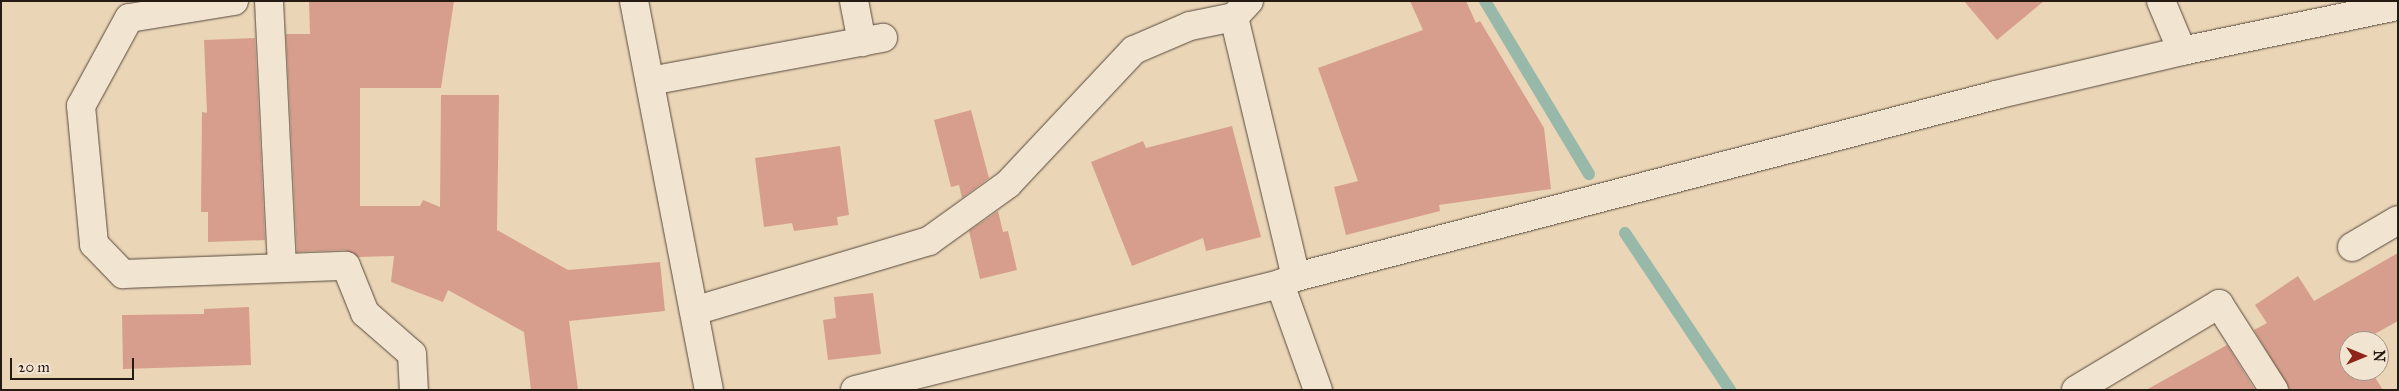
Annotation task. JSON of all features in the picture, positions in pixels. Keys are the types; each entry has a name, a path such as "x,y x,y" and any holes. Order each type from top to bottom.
{"street":[{"path":"234,1 129,18 82,106 94,244 123,274 346,266 365,312 412,354 414,390"},
{"path":"269,1 282,268"},
{"path":"634,1 710,390"},
{"path":"650,81 872,40 854,1"},
{"path":"2161,1 2182,51"},
{"path":"855,390 1288,281 1996,96 2182,51 2398,6"},
{"path":"694,311 929,240 1008,184 1134,50 1190,26 1241,9 1288,281 1318,390"},
{"path":"2352,247 2397,222"},
{"path":"2076,390 2219,304 2274,390"}],"building":[{"path":"309,1 454,1 441,88 360,88 360,206 420,206 423,200 440,207 441,95 499,95 497,230 568,270 660,262 665,311 569,321 578,390 531,390 524,332 448,290 443,302 391,282 394,256 358,257 345,250 297,252 286,34 310,34"},
{"path":"1410,1 1466,1 1476,23 1480,21 1544,128 1551,189 1439,205 1440,211 1346,235 1334,187 1358,181 1318,68 1423,30"},
{"path":"1964,1 2044,1 1997,40"},
{"path":"255,38 265,240 208,242 208,212 201,212 202,112 207,113 204,40"},
{"path":"971,110 989,178 962,198 959,185 951,187 934,120"},
{"path":"1232,126 1261,237 1206,251 1203,238 1132,266 1091,162 1143,141 1146,148"},
{"path":"840,146 849,215 837,217 838,225 794,231 792,223 764,227 755,158"},
{"path":"998,211 1003,232 1008,231 1017,270 980,279 969,231"},
{"path":"2398,253 2398,321 2380,331 2339,331 2339,381 2377,381 2383,390 2290,390 2254,330 2267,323 2255,305 2298,276 2314,301"},
{"path":"873,293 881,354 828,360 823,320 836,318 834,297"},
{"path":"249,307 251,365 123,369 122,315 204,314 204,309"},
{"path":"2227,345 2255,390 2146,390"}],"waterway":[{"path":"1485,1 1589,174"},
{"path":"1625,233 1730,390"}]}
